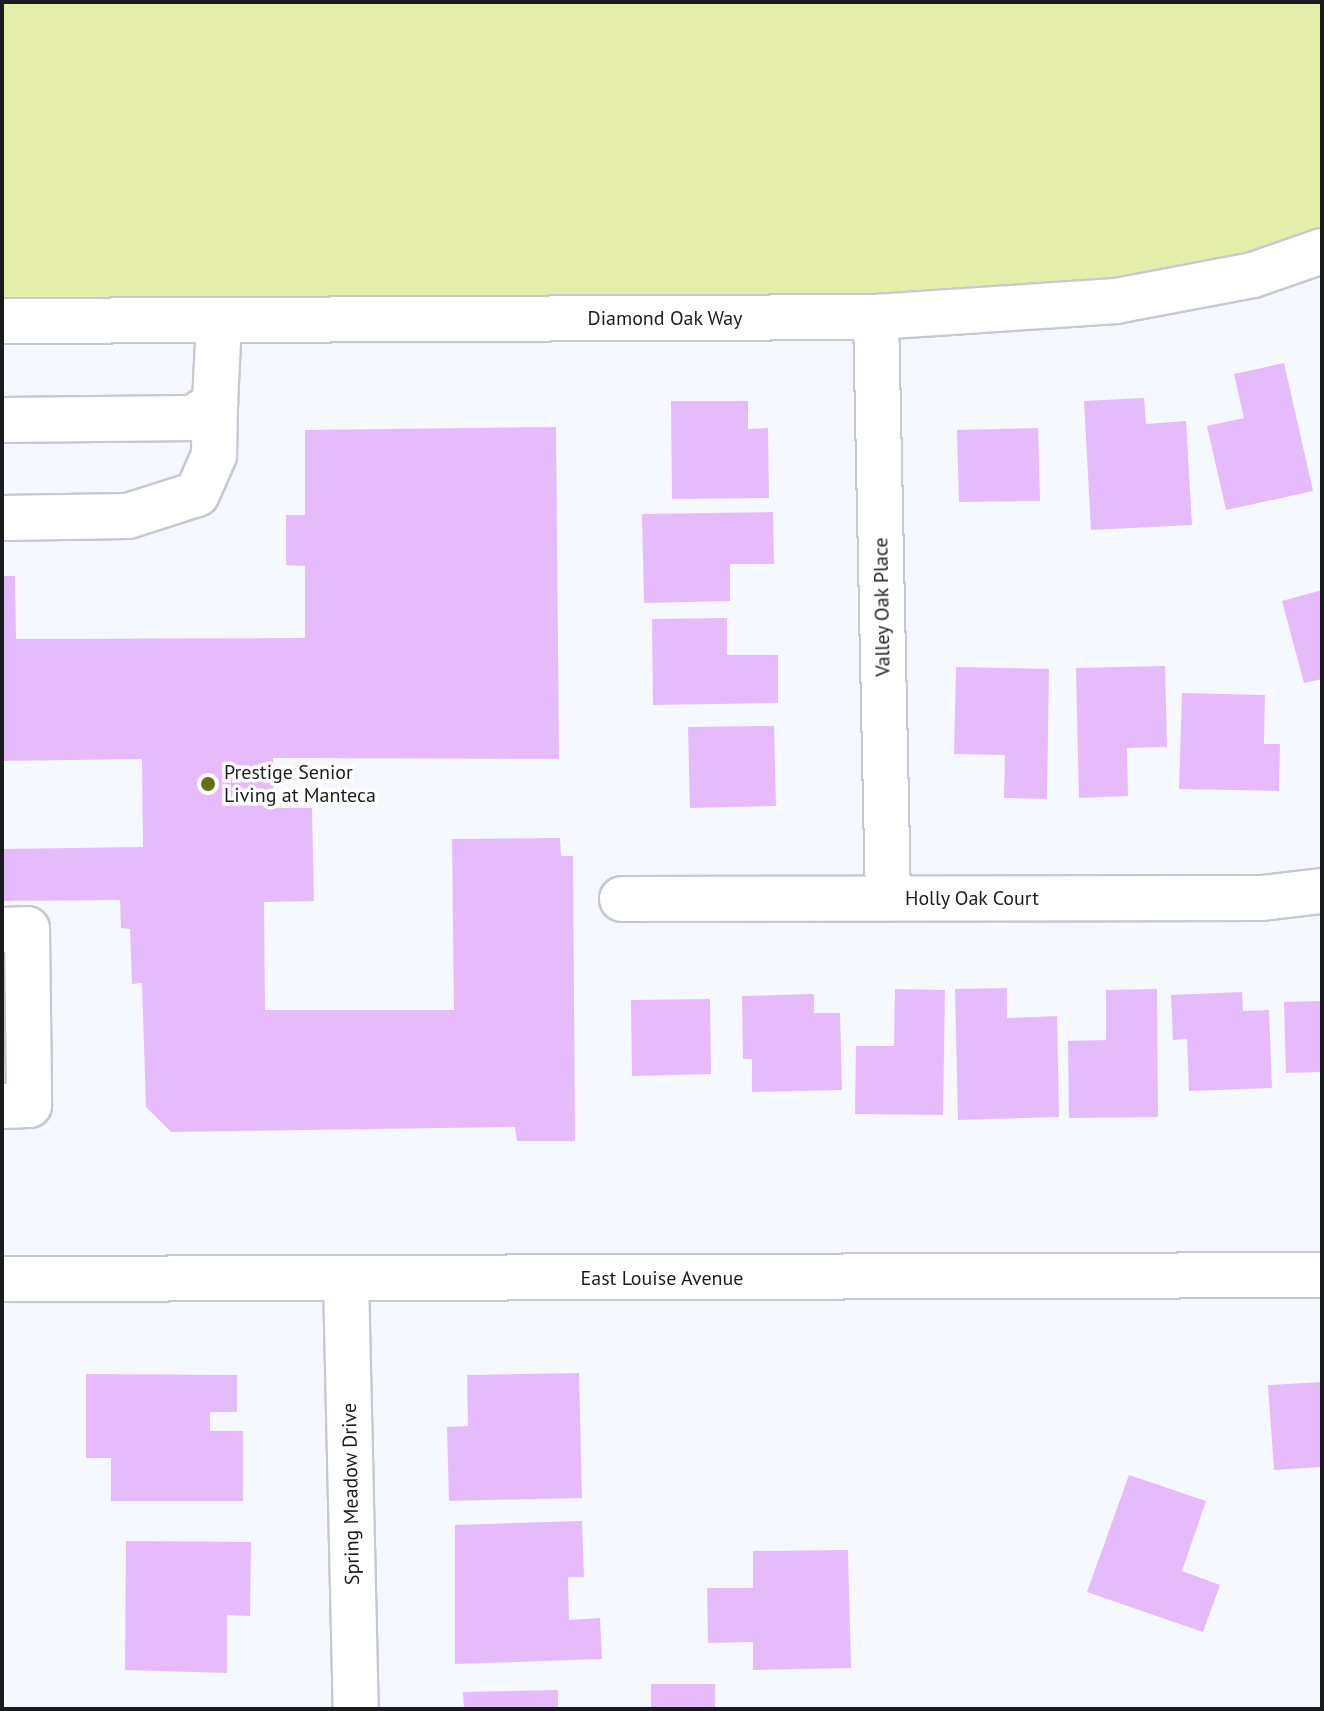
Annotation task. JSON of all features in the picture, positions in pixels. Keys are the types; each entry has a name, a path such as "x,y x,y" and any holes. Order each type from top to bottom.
{"street":[{"name":"Diamond Oak Way","path":"2,321 876,317 1116,301 1253,275 1322,251"},
{"name":"Valley Oak Place","path":"876,317 888,898"},
{"path":"2,518 128,516 197,494 214,455 219,320"},
{"path":"2,420 193,418 215,403"},
{"name":"Holly Oak Court","path":"622,899 1262,898 1322,891"},
{"path":"2,930 27,929 29,1105 2,1106"},
{"name":"East Louise Avenue","path":"2,1279 1322,1275"},
{"name":"Spring Meadow Drive","path":"346,1280 356,1709"}],"green space":[{"path":"2,2 1322,2 1322,251 1116,301 2,321"}],"building":[{"path":"1284,363 1313,491 1226,510 1207,426 1244,418 1234,374"},
{"path":"1144,398 1146,424 1186,421 1192,525 1091,530 1084,401"},
{"path":"671,401 748,401 748,429 768,428 769,498 672,499"},
{"name":"Prestige Senior Living at Manteca","path":"556,427 559,759 273,758 274,808 312,808 314,901 264,902 265,1010 454,1010 452,839 560,838 561,856 573,856 575,1141 517,1141 515,1127 171,1132 146,1107 142,983 132,984 130,929 121,928 120,900 2,901 2,849 143,847 142,759 2,761 2,576 15,576 16,639 305,638 305,566 286,565 286,515 305,515 305,430"},
{"path":"1038,428 1040,501 959,502 957,430"},
{"path":"773,512 774,564 730,564 730,601 644,603 642,514"},
{"path":"1322,590 1322,679 1304,683 1282,601"},
{"path":"727,618 727,655 778,655 778,703 653,705 652,619"},
{"path":"1165,666 1167,747 1127,748 1128,796 1079,798 1076,668"},
{"path":"956,667 1049,669 1047,799 1004,798 1005,755 954,754"},
{"path":"1182,693 1265,695 1264,744 1280,744 1279,791 1179,789"},
{"path":"774,726 776,806 690,808 688,727"},
{"path":"1007,988 1007,1018 1057,1016 1059,1117 958,1120 955,989"},
{"path":"895,989 945,990 943,1115 855,1114 856,1046 894,1046"},
{"path":"1157,989 1158,1117 1069,1118 1068,1041 1106,1040 1106,990"},
{"path":"1242,992 1243,1011 1269,1010 1272,1088 1189,1091 1187,1039 1173,1040 1171,995"},
{"path":"814,994 814,1013 840,1013 842,1090 752,1092 752,1059 743,1059 742,996"},
{"path":"710,999 711,1074 632,1076 631,1000"},
{"path":"1322,1001 1322,1072 1286,1073 1284,1002"},
{"path":"579,1373 582,1498 449,1501 447,1427 468,1426 467,1375"},
{"path":"86,1374 237,1375 237,1412 210,1412 210,1431 243,1431 243,1501 111,1501 111,1458 86,1458"},
{"path":"1322,1382 1322,1467 1274,1470 1268,1385"},
{"path":"1129,1475 1206,1501 1182,1571 1220,1585 1203,1632 1087,1592"},
{"path":"582,1521 584,1577 568,1577 569,1620 600,1618 602,1659 455,1664 455,1525"},
{"path":"126,1541 251,1542 250,1616 227,1615 227,1673 125,1670"},
{"path":"848,1550 851,1668 753,1670 753,1642 708,1643 707,1588 753,1588 753,1551"},
{"path":"651,1684 715,1684 715,1709 651,1709"},
{"path":"558,1690 558,1709 464,1709 463,1692"}],"place":[{"name":"Prestige Senior Living at Manteca","path":"208,784"}]}
